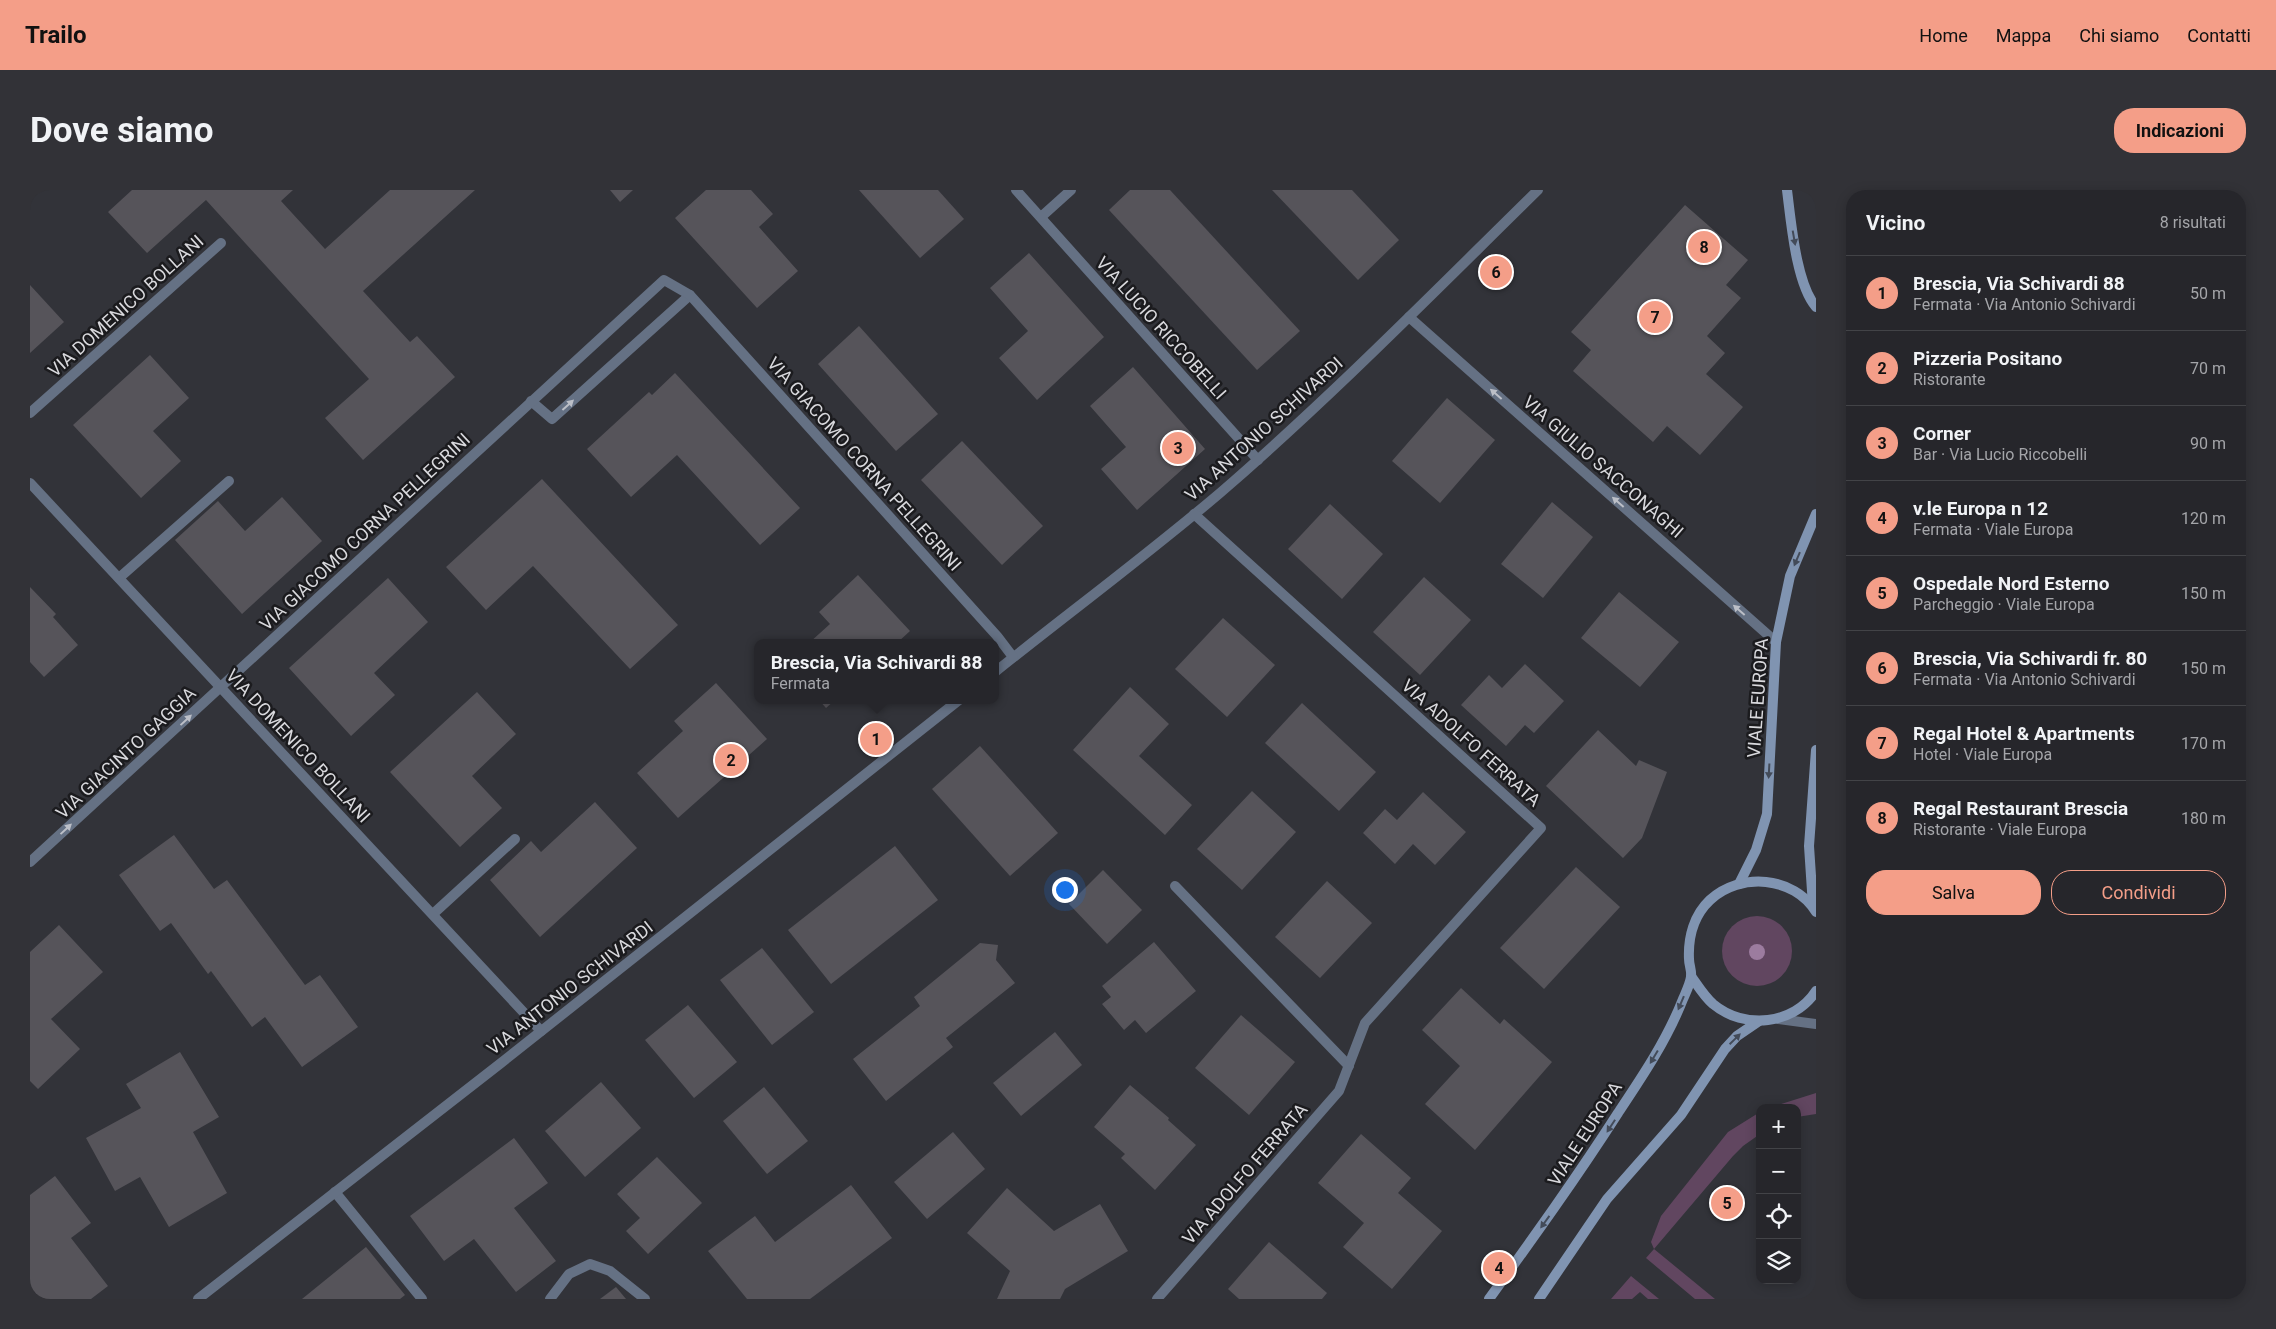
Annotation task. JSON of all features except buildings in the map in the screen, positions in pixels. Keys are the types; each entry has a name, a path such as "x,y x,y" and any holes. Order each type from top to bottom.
{"street":[{"name":"VIA LUCIO RICCOBELLI","path":"1016,190 1258,460"},
{"path":"1041,217 1071,190"},
{"name":"VIA ANTONIO SCHIVARDI","path":"999,669 1194,514 1258,460 1409,317 1538,190"},
{"path":"1787,190 1798,262 1808,297 1816,306"},
{"name":"VIA DOMENICO BOLLANI","path":"30,413 221,243"},
{"name":"VIA GIACOMO CORNA PELLEGRINI","path":"221,687 664,280 690,295 997,636 1013,657"},
{"path":"531,401 552,419 690,295"},
{"name":"VIA GIULIO SACCONAGHI","path":"1409,317 1776,642"},
{"path":"119,578 229,481"},
{"name":"VIA DOMENICO BOLLANI","path":"30,483 433,914 540,1032"},
{"name":"VIA ADOLFO FERRATA","path":"1157,1299 1339,1091 1365,1023 1541,828 1194,514"},
{"name":"VIALE EUROPA","path":"1739,884 1756,850 1767,814 1776,642 1790,576 1816,514"},
{"name":"VIA GIACINTO GAGGIA","path":"30,862 221,687"},
{"name":"VIA ANTONIO SCHIVARDI","path":"198,1299 540,1032 954,704"},
{"name":"VIALE EUROPA","path":"1814,909 1809,846 1816,750"},
{"path":"433,914 515,839"},
{"name":"VIALE EUROPA","path":"1488,1299 1574,1183 1670,1030 1691,976 1689,945 1692,928 1710,900 1739,884 1759,881 1779,884 1797,893 1814,909"},
{"path":"1175,886 1348,1066"},
{"path":"1691,976 1713,1004 1727,1013 1742,1019 1759,1021 1778,1018 1796,1010 1812,998 1816,990"},
{"path":"1778,1018 1816,1024"},
{"path":"1539,1299 1607,1199 1681,1115 1725,1049 1737,1036 1759,1021"},
{"path":"335,1192 422,1299"},
{"path":"550,1299 569,1274 590,1264 610,1270 645,1299"}],"shaded area":[{"path":"1757,916 1776,922 1786,932 1792,951 1786,970 1776,980 1757,986 1738,980 1728,970 1722,951 1728,932 1738,922"},
{"path":"1816,1093 1816,1114 1801,1116 1801,1104 1781,1104"},
{"path":"1756,1114 1756,1137 1733,1156 1654,1249 1651,1242 1661,1216 1728,1132"},
{"path":"1654,1249 1715,1299 1695,1299 1646,1258"},
{"path":"1631,1276 1659,1299 1648,1299 1640,1292 1632,1299 1611,1299"}],"place":[{"name":"Regal Restaurant Brescia","path":"1704,247"},
{"name":"Brescia, Via Schivardi fr. 80","path":"1496,272"},
{"name":"Regal Hotel & Apartments","path":"1655,317"},
{"name":"Corner","path":"1178,448"},
{"name":"Brescia, Via Schivardi 88","path":"876,739"},
{"name":"Pizzeria Positano","path":"731,760"},
{"name":"Ospedale Nord Esterno","path":"1727,1203"},
{"name":"v.le Europa n 12","path":"1499,1268"}]}
